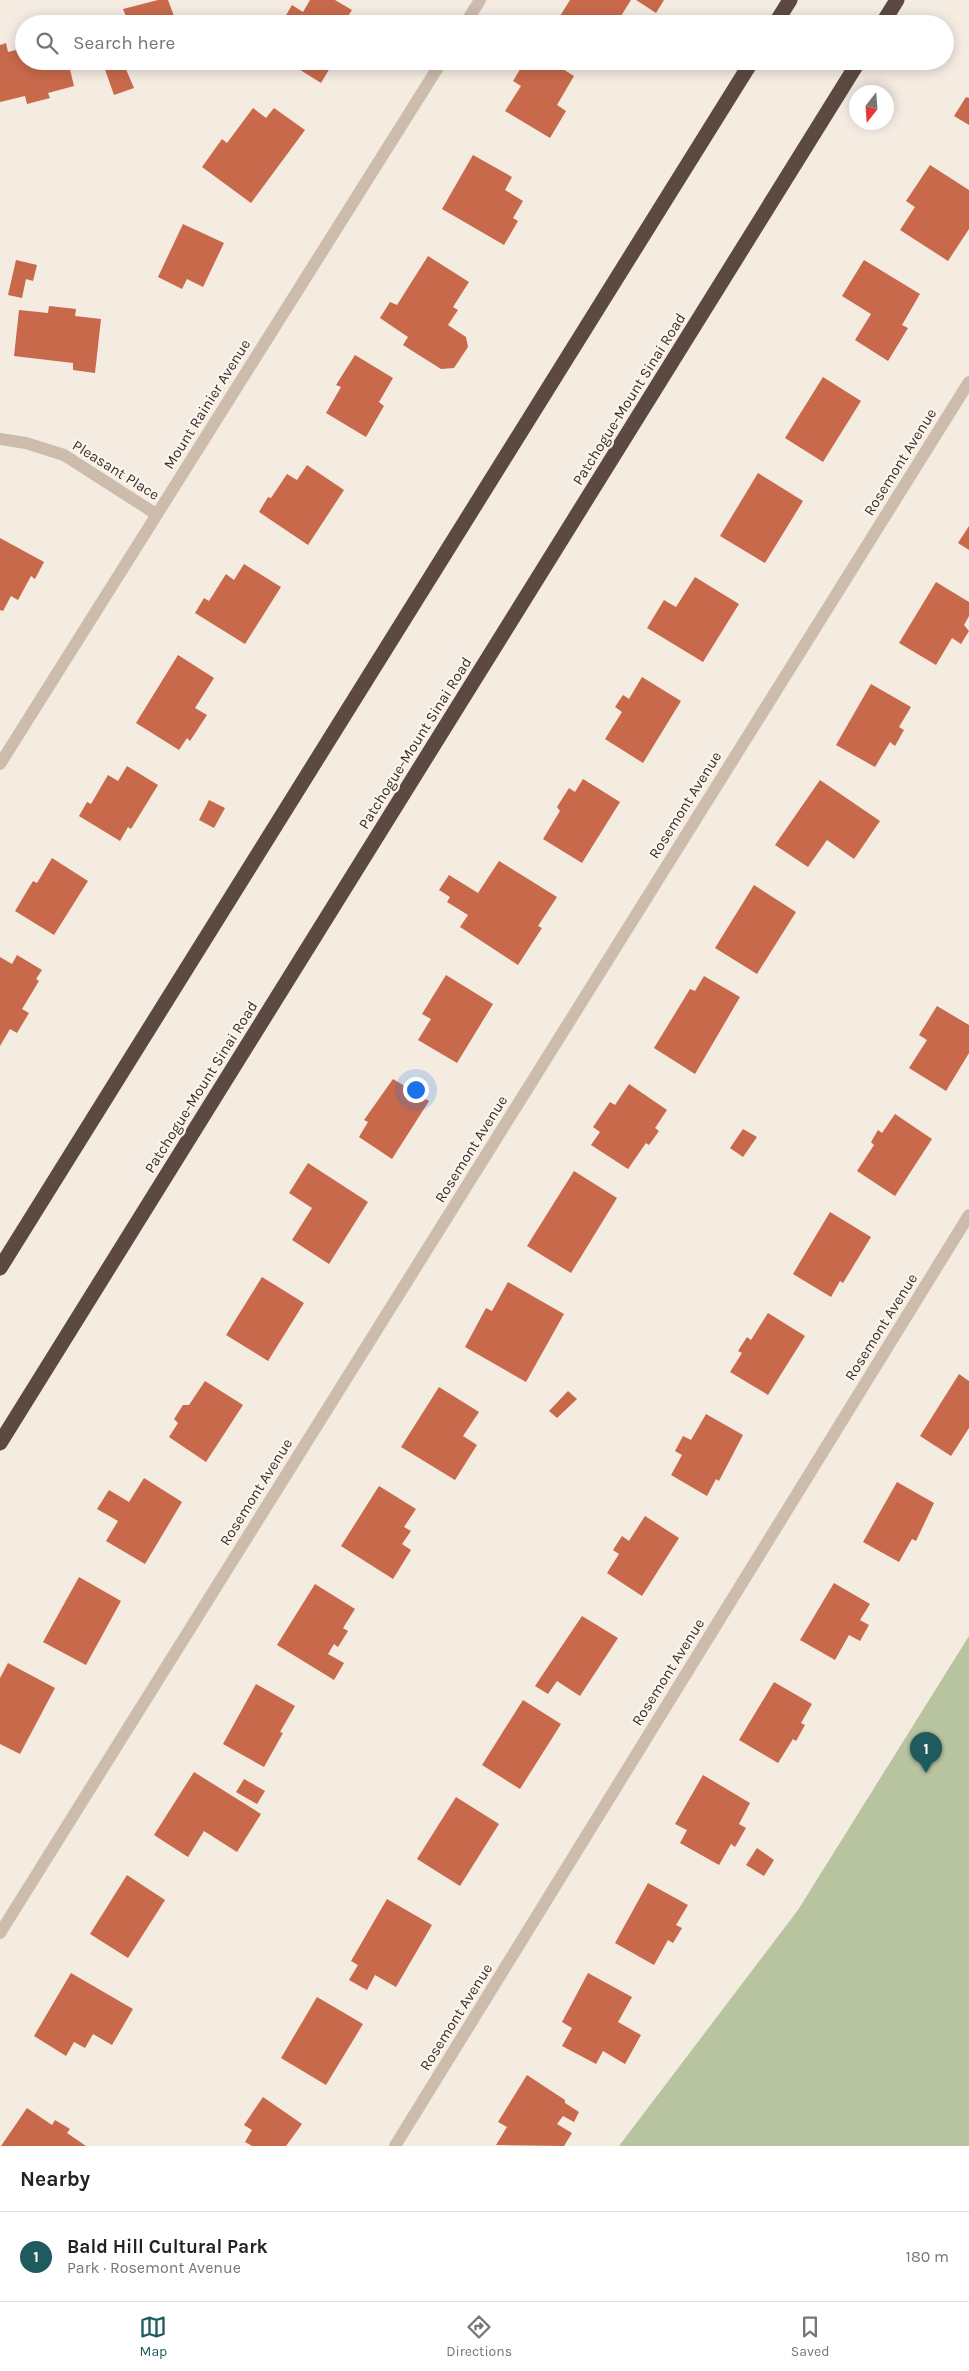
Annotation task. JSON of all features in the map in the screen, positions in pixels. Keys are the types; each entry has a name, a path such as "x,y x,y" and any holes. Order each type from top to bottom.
{"highway":[{"path":"781,15 790,0"},
{"path":"888,15 897,0"},
{"path":"0,1268 746,70"},
{"name":"Patchogue-Mount Sinai Road","path":"0,1443 853,70"}],"street":[{"path":"471,15 480,0"},
{"name":"Mount Rainier Avenue","path":"0,764 436,70"},
{"name":"Rosemont Avenue","path":"0,1933 969,382"},
{"name":"Pleasant Place","path":"0,439 64,455 156,514"},
{"name":"Rosemont Avenue","path":"395,2146 969,1215"}],"green space":[{"path":"969,1636 969,2146 619,2146 798,1910"}],"building":[{"path":"158,0 168,0 174,15 125,15 123,9"},
{"path":"310,0 335,0 352,10 349,15 286,15 292,5 303,12"},
{"path":"570,0 631,0 622,15 561,15"},
{"path":"636,0 664,0 656,13"},
{"path":"6,43 8,52 15,50 15,70 70,70 74,86 48,93 50,98 27,104 25,96 0,102 0,45"},
{"path":"105,70 126,70 134,88 114,95"},
{"path":"300,70 329,70 321,83"},
{"path":"520,70 564,70 574,76 557,105 566,111 550,138 505,111 521,86 513,81"},
{"path":"966,97 969,98 969,125 954,116"},
{"path":"253,108 266,118 274,108 305,130 251,203 202,167 222,139 227,143"},
{"path":"473,155 512,177 505,190 523,201 513,218 518,221 504,245 442,209"},
{"path":"930,165 969,190 969,229 948,261 900,230 915,207 906,201"},
{"path":"183,224 224,243 203,287 187,279 182,289 158,277"},
{"path":"428,256 469,282 453,307 458,310 448,325 466,337 468,347 454,368 441,369 403,345 408,337 380,318 390,302 397,305"},
{"path":"16,260 37,265 33,281 26,279 22,298 8,295"},
{"path":"864,260 920,294 902,325 908,328 888,361 855,340 871,314 842,296"},
{"path":"49,306 76,309 75,316 101,319 95,373 73,370 73,363 14,356 19,310 48,313"},
{"path":"355,355 393,378 379,402 384,406 366,437 326,413 341,387 336,385"},
{"path":"823,377 861,401 823,462 785,438"},
{"path":"307,465 344,490 308,545 259,512 268,497 271,498 287,474 297,480"},
{"path":"758,473 803,501 765,563 720,536"},
{"path":"969,526 969,550 958,543"},
{"path":"0,538 44,562 35,579 31,576 18,600 11,596 3,611 0,610"},
{"path":"244,564 281,587 245,644 195,613 204,598 209,601 226,574 234,580"},
{"path":"695,577 739,604 703,662 647,628 664,600 676,607"},
{"path":"936,582 969,602 969,616 964,625 969,631 961,644 952,638 936,665 899,643"},
{"path":"178,655 214,678 195,708 207,715 190,741 187,738 179,750 136,723"},
{"path":"642,677 681,701 643,763 605,739 622,712 615,707 623,695 629,699"},
{"path":"871,684 911,707 899,727 904,730 895,746 890,742 875,767 836,745"},
{"path":"127,766 158,785 131,829 128,827 120,841 79,816 87,802 91,804 108,775 118,781"},
{"path":"583,779 620,802 582,863 543,839 560,811 557,807 569,788 575,792"},
{"path":"820,780 880,821 854,859 827,840 808,867 775,845"},
{"path":"209,800 225,808 214,828 199,820"},
{"path":"52,858 88,881 54,935 15,911 33,881 37,883"},
{"path":"499,861 557,897 538,926 542,928 518,965 460,927 468,915 447,902 450,897 439,890 449,875 478,893"},
{"path":"754,885 796,912 757,974 715,948"},
{"path":"17,955 42,970 36,979 39,981 22,1009 29,1013 17,1033 10,1029 0,1046 0,957 12,964"},
{"path":"446,975 493,1004 457,1063 418,1040 431,1019 422,1014"},
{"path":"704,976 740,997 695,1074 654,1048 690,989 695,991"},
{"path":"937,1006 969,1025 969,1053 946,1091 909,1068 927,1040 919,1035"},
{"path":"393,1079 429,1101 392,1159 359,1137 368,1122 364,1120"},
{"path":"629,1084 667,1110 655,1128 659,1131 649,1145 646,1143 628,1169 591,1145 600,1132 593,1127 610,1102 615,1105"},
{"path":"895,1114 932,1139 895,1196 857,1171 874,1145 871,1142 878,1130 882,1133"},
{"path":"743,1129 757,1137 743,1157 730,1148"},
{"path":"308,1163 368,1202 329,1264 292,1240 312,1208 289,1193"},
{"path":"574,1171 617,1198 571,1273 527,1246"},
{"path":"830,1212 871,1237 843,1283 840,1281 831,1297 793,1274"},
{"path":"262,1277 304,1303 268,1361 226,1335"},
{"path":"508,1282 564,1314 526,1382 465,1347 486,1308 492,1311"},
{"path":"768,1313 805,1336 768,1395 730,1372 742,1353 738,1351 747,1337 751,1340"},
{"path":"959,1374 969,1381 969,1428 951,1456 920,1436"},
{"path":"205,1381 243,1405 206,1462 169,1437 178,1423 174,1419 183,1405 189,1405"},
{"path":"439,1387 479,1412 463,1436 477,1445 455,1480 401,1447"},
{"path":"568,1391 577,1399 557,1418 549,1411"},
{"path":"706,1414 743,1435 719,1481 716,1479 707,1496 671,1475 682,1455 675,1451 683,1436 691,1440"},
{"path":"144,1478 182,1502 145,1564 106,1541 118,1521 97,1509 109,1490 129,1502"},
{"path":"897,1482 934,1503 916,1541 912,1539 899,1562 863,1542"},
{"path":"379,1486 416,1509 404,1527 411,1531 402,1544 411,1550 393,1579 341,1546"},
{"path":"645,1516 679,1538 642,1596 607,1573 619,1554 613,1550 622,1536 629,1541"},
{"path":"79,1577 121,1601 86,1665 43,1642"},
{"path":"834,1583 870,1604 860,1620 869,1625 860,1641 849,1635 835,1660 800,1640"},
{"path":"315,1584 355,1609 343,1628 348,1631 338,1647 334,1644 328,1654 344,1663 334,1680 277,1645"},
{"path":"582,1616 618,1638 580,1696 557,1681 548,1694 535,1686"},
{"path":"8,1663 55,1688 20,1754 0,1744 0,1678"},
{"path":"774,1682 812,1704 801,1723 805,1725 796,1741 793,1739 778,1763 739,1740"},
{"path":"256,1684 295,1706 280,1732 283,1733 264,1767 223,1744"},
{"path":"523,1700 561,1724 520,1789 482,1765"},
{"path":"194,1772 261,1814 237,1852 204,1831 188,1857 154,1835"},
{"path":"703,1775 750,1803 739,1824 746,1828 735,1847 731,1844 719,1865 680,1843 687,1830 675,1824"},
{"path":"244,1779 265,1791 257,1804 236,1792"},
{"path":"456,1797 499,1824 460,1886 417,1859"},
{"path":"757,1848 774,1860 764,1876 746,1865"},
{"path":"127,1875 165,1900 128,1958 90,1934"},
{"path":"648,1883 688,1905 676,1925 682,1928 673,1943 668,1940 654,1965 615,1943"},
{"path":"387,1899 432,1925 396,1987 375,1975 367,1990 349,1980 358,1965 351,1961"},
{"path":"71,1973 133,2009 112,2045 93,2034 85,2048 74,2042 66,2056 34,2036"},
{"path":"588,1973 632,1997 618,2022 641,2035 625,2064 603,2051 596,2064 562,2046 572,2028 562,2022"},
{"path":"317,1997 363,2024 326,2085 281,2058"},
{"path":"527,2075 565,2100 565,2103 579,2112 574,2122 563,2116 557,2124 572,2133 564,2146 496,2145 507,2127 498,2122"},
{"path":"263,2097 302,2124 286,2146 252,2146 245,2142 252,2130 244,2125"},
{"path":"27,2108 52,2125 55,2120 70,2129 67,2133 86,2146 1,2146"}],"place":[{"name":"Bald Hill Cultural Park","path":"926,1773"}]}
